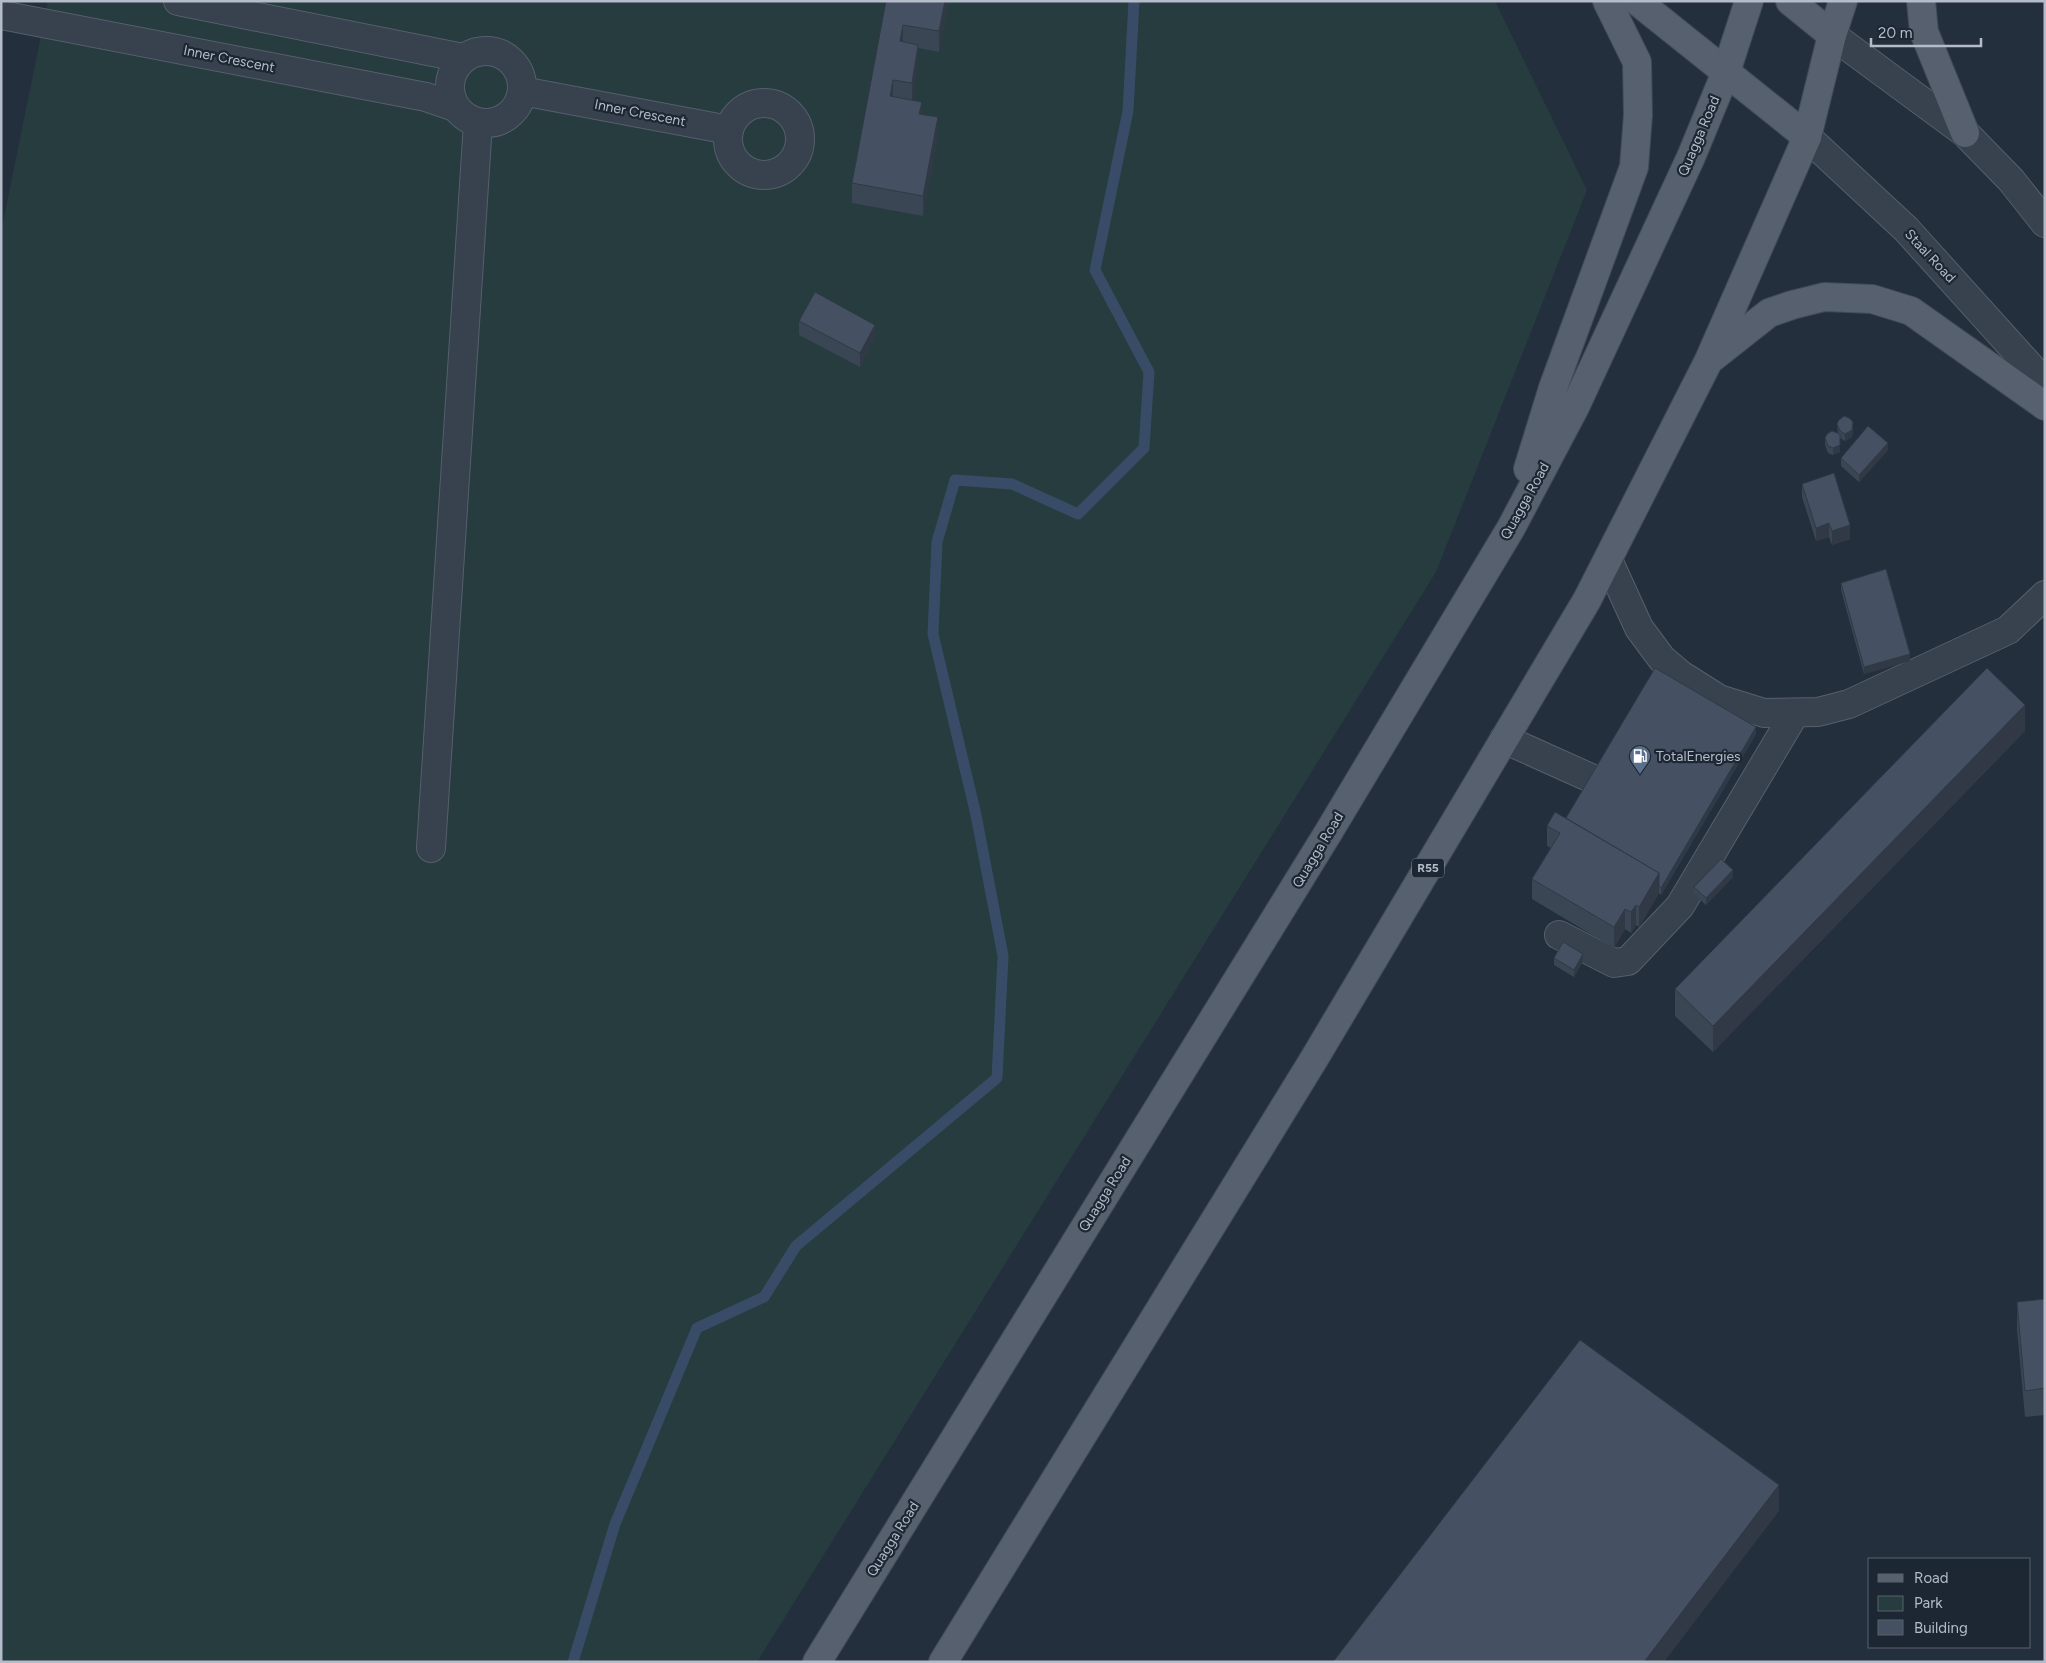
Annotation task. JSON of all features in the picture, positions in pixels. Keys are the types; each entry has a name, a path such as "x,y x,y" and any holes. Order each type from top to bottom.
{"main road":[{"path":"1511,528 1553,388 1634,167 1638,115 1637,62 1607,1"},
{"path":"1637,1 1806,137"},
{"name":"Quagga Road","path":"817,1662 1328,833 1511,528 1576,407 1634,284 1691,157 1726,72 1749,1"},
{"path":"1790,1 1832,35 1844,1"},
{"path":"1922,1 1922,21 1926,40 1965,133"},
{"name":"R55","path":"943,1662 1308,1068 1504,740 1608,560 1710,360 1806,137 1832,35"},
{"path":"1710,360 1769,313 1824,297 1872,299 1911,311 2045,406"}],"street":[{"path":"178,1 463,58"},
{"name":"Inner Crescent","path":"1,16 426,97 455,107"},
{"path":"1832,35 1965,133 2012,180 2045,223"},
{"path":"486,50 498,52 509,58 521,79 522,91 518,103 511,113 490,123 478,123 468,118 455,107 449,90 450,78 455,67 463,58 474,52 486,50"},
{"name":"Inner Crescent","path":"522,91 729,130"},
{"path":"431,848 478,123"},
{"name":"Staal Road","path":"1806,137 1906,229 2045,383"},
{"path":"1608,560 1614,579 1639,628 1662,659 1682,675 1719,699 1764,713 1818,712 1849,704 2008,630 2045,624"},
{"path":"2008,630 2045,595"},
{"path":"1559,935 1614,963 1628,961 1680,906 1706,841 1795,713"},
{"path":"1504,740 1593,779"}],"green space":[{"path":"48,1 1495,1 1587,190 1436,572 757,1662 1,1662 1,232"}],"building":[{"path":"886,1 945,1 939,31 903,25 900,41 918,45 912,83 893,80 890,96 922,102 919,114 938,117 923,196 852,183"},
{"path":"815,292 875,325 860,353 799,321"},
{"path":"1844,416 1853,422 1852,430 1845,434 1840,431 1837,424"},
{"path":"1868,426 1888,443 1859,475 1841,458"},
{"path":"1832,431 1840,434 1840,445 1833,448 1828,446 1825,438"},
{"path":"1834,473 1850,525 1832,531 1829,523 1816,528 1802,484"},
{"path":"1886,569 1910,654 1864,667 1841,583"},
{"path":"1655,668 1756,727 1661,888 1659,886 1659,873 1566,818"},
{"path":"1987,668 2025,705 1713,1026 1675,989"},
{"path":"1555,812 1659,873 1639,907 1636,905 1631,912 1625,909 1614,927 1532,879 1560,833 1547,826"},
{"path":"1721,859 1733,870 1706,898 1694,887"},
{"path":"1563,942 1583,954 1574,970 1554,958"},
{"path":"2045,1299 2045,1388 2025,1391 2017,1302"},
{"path":"1580,1340 1779,1485 1644,1662 1333,1662"}],"waterway":[{"path":"573,1662 615,1524 697,1328 764,1297 796,1246 997,1078 1003,956 976,815 933,634 937,542 955,480 1012,484 1078,514 1144,448 1149,372 1095,270 1128,111 1134,1"}],"place":[{"name":"TotalEnergies","path":"1640,775"}]}
